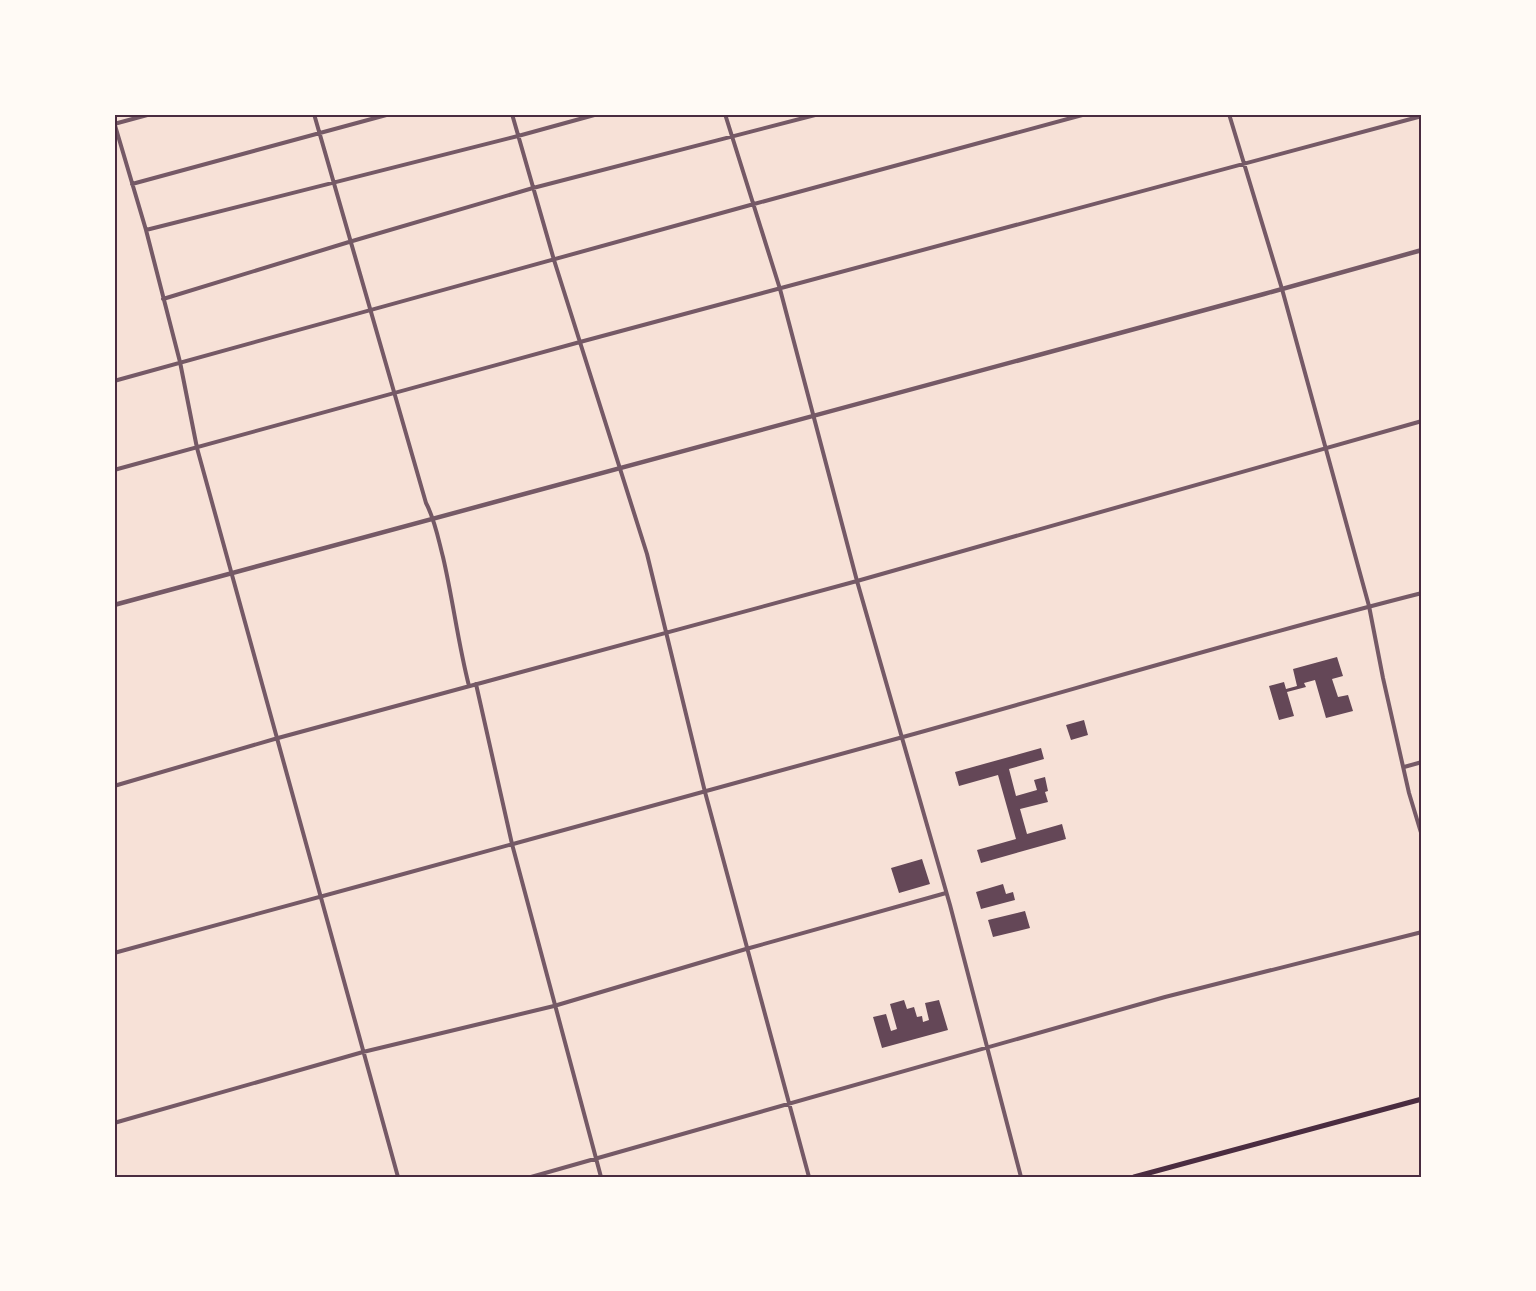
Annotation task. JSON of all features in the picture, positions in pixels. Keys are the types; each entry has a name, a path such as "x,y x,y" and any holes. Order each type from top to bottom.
{"main road":[{"path":"1134,1177 1422,1099"}],"street":[{"path":"151,114 114,123 146,230 180,362 197,448 398,1177"},
{"path":"314,114 426,503 434,518 452,594 461,655 469,686"},
{"path":"132,184 390,114"},
{"path":"512,114 554,260 647,554 705,792 809,1177"},
{"path":"146,230 333,184 598,114"},
{"path":"725,114 780,289 856,581 946,893 1021,1177"},
{"path":"163,299 533,188 819,114"},
{"path":"114,381 1086,114"},
{"path":"1229,114 1282,289 1369,606 1383,678 1422,836"},
{"path":"114,470 580,342 1422,116"},
{"path":"114,605 1422,250"},
{"path":"114,786 278,738 856,581 1422,421"},
{"path":"114,953 902,738 1422,593"},
{"path":"476,684 512,844 601,1177"},
{"path":"1404,767 1422,762"},
{"path":"114,1123 363,1052 554,1006 946,893"},
{"path":"531,1177 1165,997 1422,932"}],"building":[{"path":"1337,657 1343,676 1332,679 1338,697 1348,695 1353,711 1326,718 1315,680 1304,683 1306,687 1287,692 1294,716 1279,720 1269,686 1284,682 1286,689 1297,686 1293,669"},
{"path":"1084,720 1088,735 1071,740 1066,725"},
{"path":"1041,748 1044,759 1009,769 1016,796 1037,790 1034,780 1045,777 1048,802 1020,809 1027,834 1062,824 1066,839 981,863 977,850 1016,839 998,775 959,786 955,772"},
{"path":"922,859 930,884 899,893 891,868"},
{"path":"1003,884 1006,894 1013,892 1015,900 981,909 976,892"},
{"path":"1025,911 1030,928 993,937 988,920"},
{"path":"904,1000 907,1009 914,1007 917,1017 922,1016 923,1022 929,1020 925,1003 939,1000 948,1030 882,1048 873,1017 886,1014 891,1031 897,1029 890,1004"}]}
